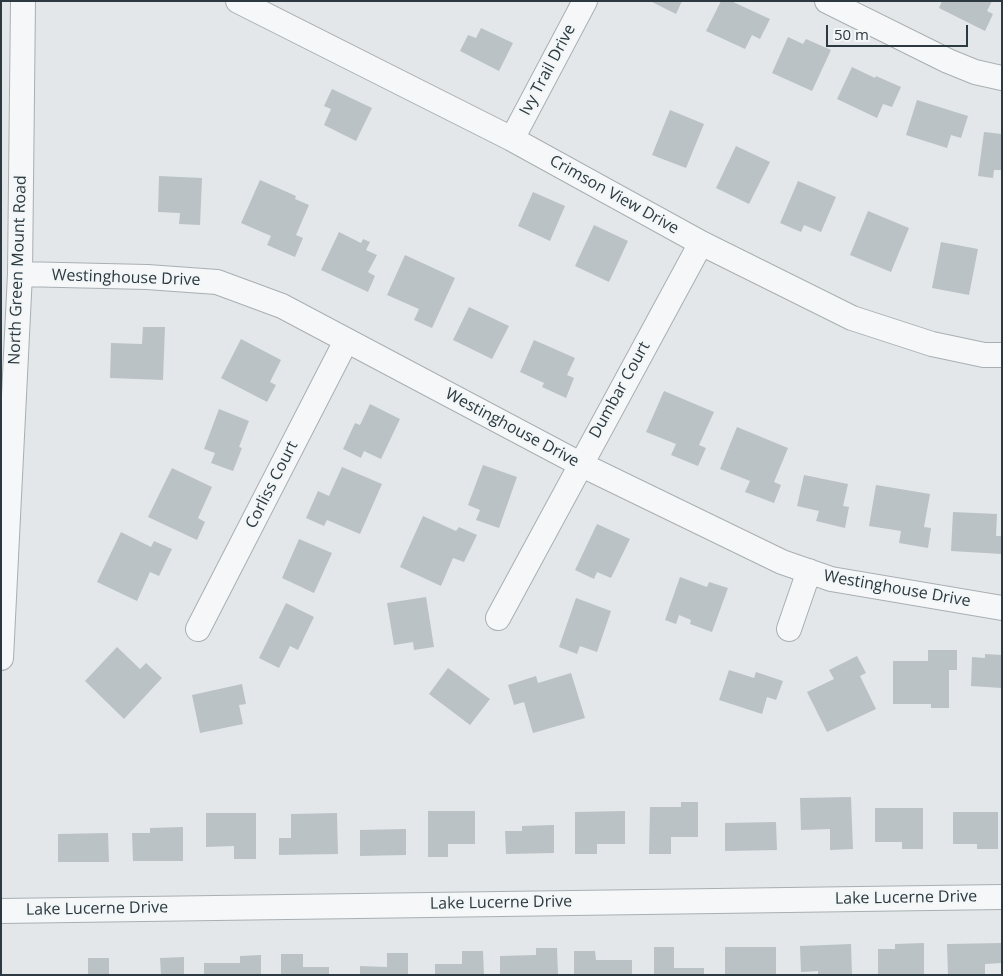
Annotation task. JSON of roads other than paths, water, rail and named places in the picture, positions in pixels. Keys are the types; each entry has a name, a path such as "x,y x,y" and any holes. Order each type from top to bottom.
{"street":[{"name":"North Green Mount Road","path":"1,658 5,501 20,274 23,1"},
{"name":"Crimson View Drive","path":"238,1 512,139 701,243 852,318 932,344 984,355 1002,356"},
{"name":"Ivy Trail Drive","path":"512,139 585,1"},
{"path":"827,1 948,61 975,72 1002,78"},
{"name":"Dumbar Court","path":"498,618 701,243"},
{"name":"Westinghouse Drive","path":"20,274 147,277 217,282 282,306 580,464 782,562 831,579 1002,608"},
{"name":"Corliss Court","path":"198,629 346,341"},
{"path":"789,629 809,571"},
{"name":"Lake Lucerne Drive","path":"1,910 1002,897"}]}
